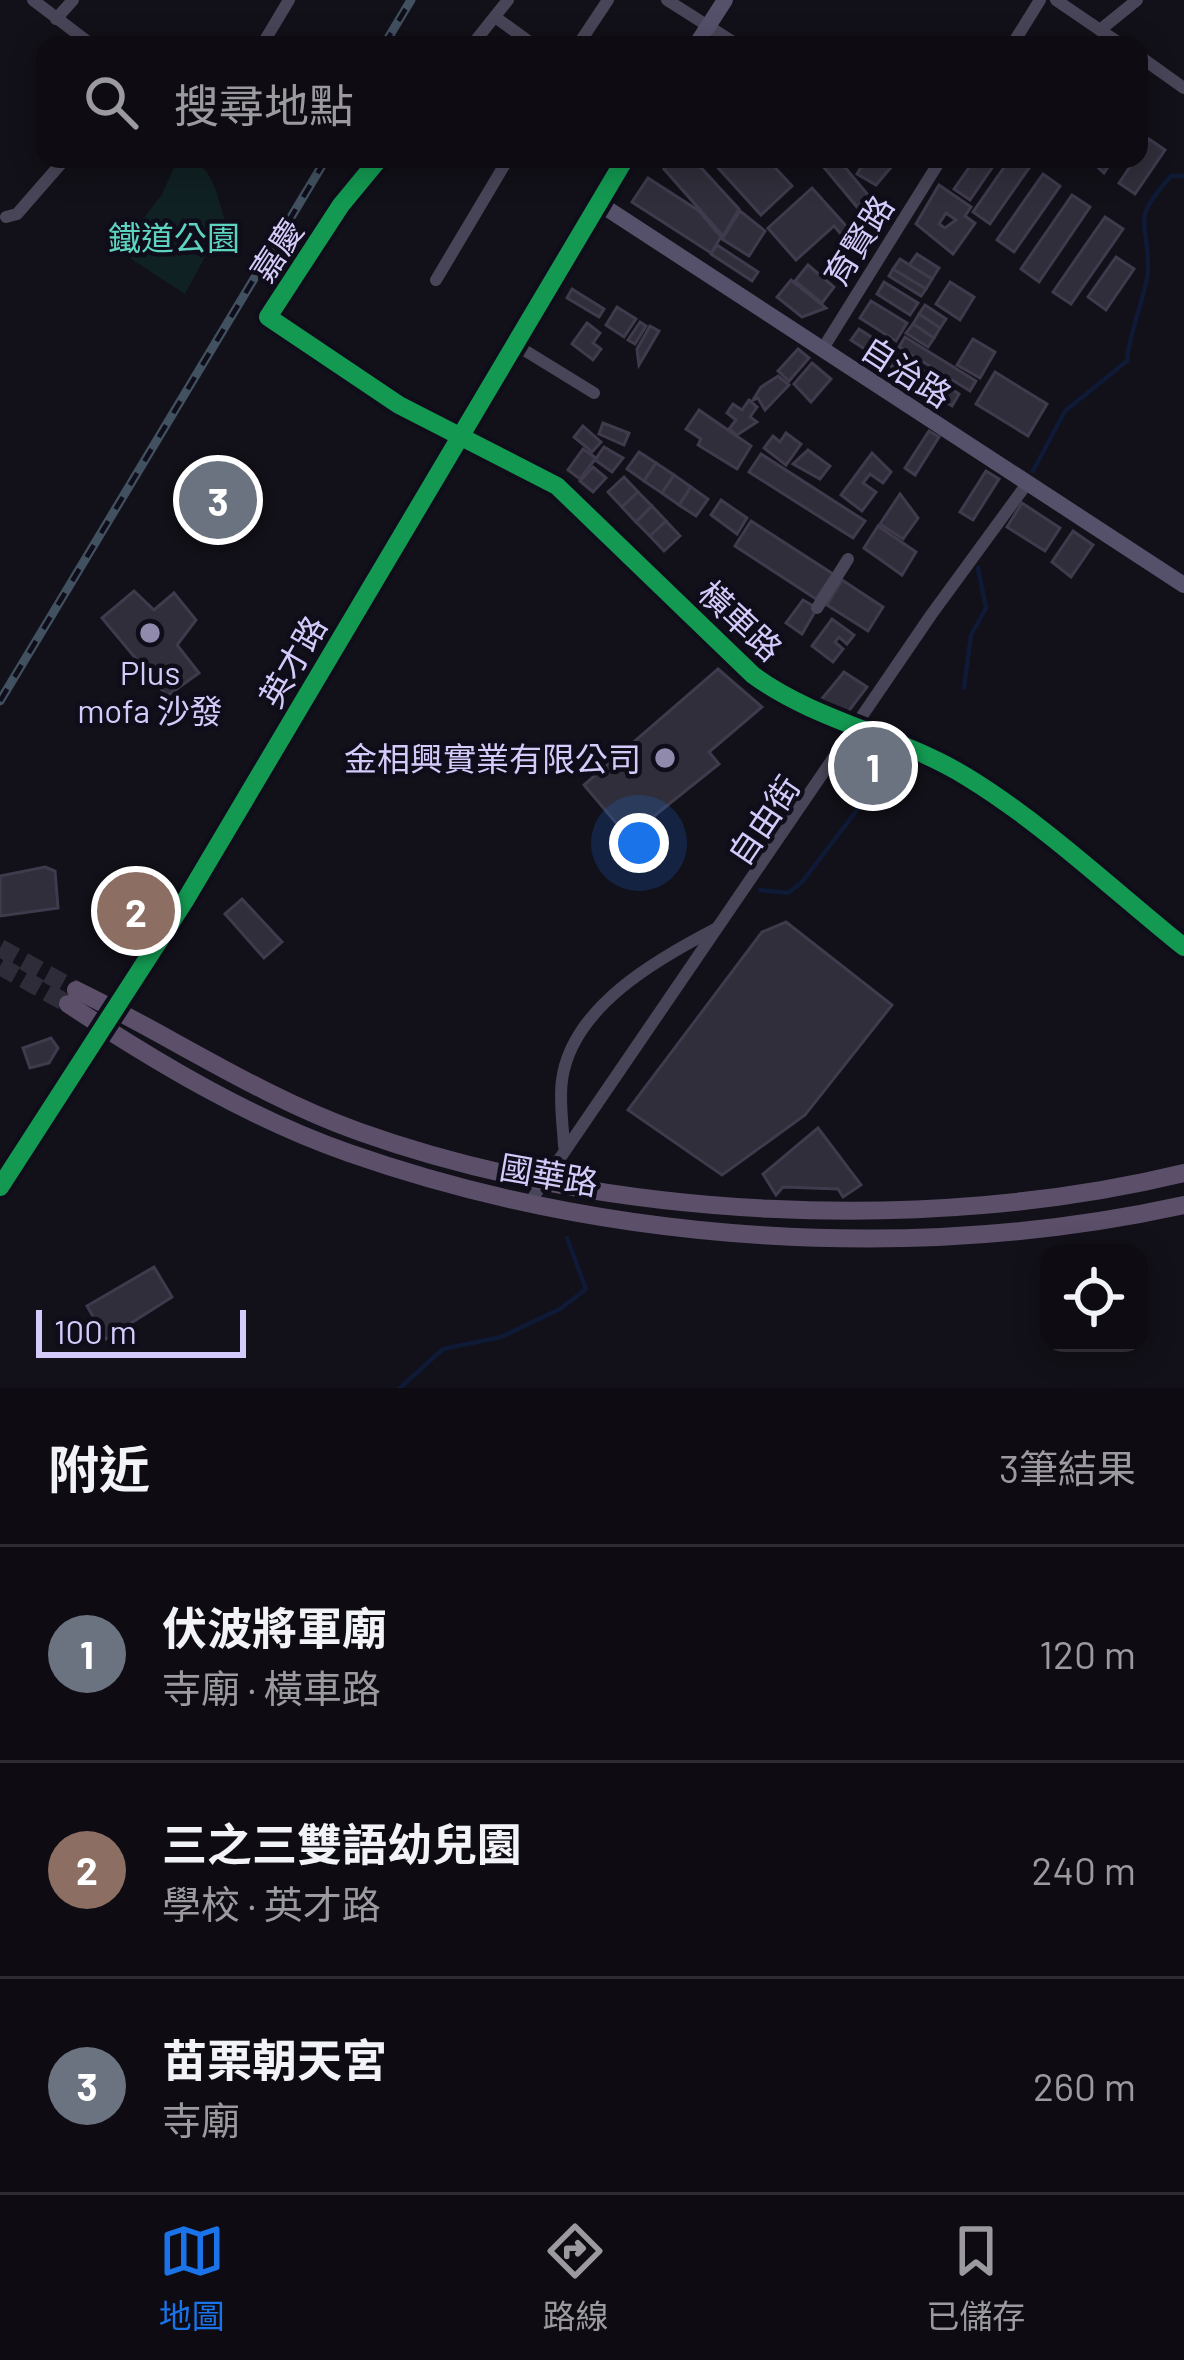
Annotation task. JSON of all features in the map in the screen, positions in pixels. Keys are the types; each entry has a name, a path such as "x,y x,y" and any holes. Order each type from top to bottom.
{"main road":[{"name":"國華路","path":"1184,1173 1057,1197 938,1209 788,1209 542,1181 356,1131 215,1066 113,1008 72,997 101,1026 259,1112 344,1151 530,1202 784,1237 988,1233 1184,1205"},
{"path":"1057,1197 1061,1224"}],"street":[{"path":"33,0 79,36"},
{"path":"56,20 73,0"},
{"path":"267,36 289,0"},
{"path":"479,36 508,0"},
{"path":"584,36 608,0"},
{"path":"667,0 724,36"},
{"path":"703,36 725,0"},
{"path":"1018,36 1040,0"},
{"path":"1056,0 1109,36"},
{"path":"1100,30 1137,0"},
{"path":"494,17 521,36"},
{"path":"1148,62 1184,88"},
{"path":"6,218 17,214 57,168"},
{"name":"嘉慶","path":"268,317 341,205 372,168"},
{"path":"436,280 503,168"},
{"name":"英才路","path":"0,1187 186,899 620,168"},
{"name":"育賢路","path":"822,350 932,168"},
{"name":"自治路","path":"600,205 1184,585"},
{"name":"橫車路","path":"268,317 458,439 557,486 752,675 782,697 860,726 971,779 1184,947"},
{"path":"516,345 594,393"},
{"name":"自由街","path":"530,1202 1025,485"},
{"path":"817,608 848,559"},
{"path":"564,1147 561,1082 576,1035 672,951 723,924"}],"green space":[{"name":"鐵道公園","path":"174,168 203,168 225,220 185,294 119,251 162,194"}],"building":[{"path":"1148,140 1165,150 1135,194 1119,183 1129,168 1148,168"},
{"path":"701,168 739,209 723,236 664,169"},
{"path":"718,168 775,168 792,186 761,215"},
{"path":"824,168 846,168 869,196 857,207"},
{"path":"861,168 890,168 876,185 857,174"},
{"path":"969,168 992,168 970,200 954,189"},
{"path":"1004,168 1029,168 990,224 973,212"},
{"path":"1043,174 1060,186 1014,252 997,240"},
{"path":"648,178 699,211 721,237 711,253 632,202"},
{"path":"939,185 971,207 965,216 975,223 953,254 916,224","holes":["946,213 956,220 945,228 939,224"]},
{"path":"812,188 848,228 841,234 834,226 796,260 768,228"},
{"path":"1072,195 1090,207 1039,282 1021,269"},
{"path":"740,211 765,231 749,256 722,239"},
{"path":"1105,217 1123,229 1071,304 1053,292"},
{"path":"717,245 758,272 752,281 711,254"},
{"path":"917,254 939,268 932,279 909,265"},
{"path":"1116,257 1134,269 1106,310 1088,297"},
{"path":"900,259 932,279 926,289 893,269"},
{"path":"808,265 834,287 822,303 795,281"},
{"path":"893,269 926,289 921,296 889,276"},
{"path":"791,280 826,308 802,317 777,297"},
{"path":"884,282 918,303 910,315 877,294"},
{"path":"950,282 974,297 960,320 936,304"},
{"path":"572,289 604,309 599,317 567,298"},
{"path":"871,301 907,323 896,341 860,318"},
{"path":"925,305 946,319 940,328 919,314"},
{"path":"617,307 636,319 624,337 606,325"},
{"path":"919,314 940,328 934,338 913,324"},
{"path":"640,322 646,326 635,344 628,340"},
{"path":"587,323 600,333 593,343 601,349 593,360 572,344"},
{"path":"913,324 934,338 928,347 906,333"},
{"path":"650,326 659,331 639,365 637,349"},
{"path":"859,329 959,394 952,406 851,340"},
{"path":"905,337 976,381 970,391 899,347"},
{"path":"973,339 995,352 980,378 957,365"},
{"path":"798,349 809,358 789,381 778,371"},
{"path":"812,363 831,379 811,402 794,384"},
{"path":"995,372 1047,404 1028,436 976,404"},
{"path":"778,376 789,385 765,410 758,398 753,400 761,387"},
{"path":"749,400 757,407 750,417 757,422 737,435 729,429 736,420 727,413 733,404 742,410"},
{"path":"699,410 751,446 737,469 698,445 701,439 686,429"},
{"path":"603,423 629,433 624,445 599,434"},
{"path":"583,426 601,442 592,452 574,437"},
{"path":"929,431 939,437 915,475 905,468"},
{"path":"786,433 801,444 786,465 764,448 773,436 780,442"},
{"path":"604,447 623,458 612,472 595,460"},
{"path":"583,449 596,458 580,479 568,470"},
{"path":"808,450 830,466 820,479 793,464"},
{"path":"639,452 656,463 644,481 627,469"},
{"path":"872,453 891,472 883,483 870,474 863,483 876,492 862,511 841,495"},
{"path":"761,454 865,521 853,538 749,472"},
{"path":"656,463 674,475 662,493 644,481"},
{"path":"593,467 606,478 593,492 580,481"},
{"path":"986,471 999,479 973,520 960,512"},
{"path":"674,475 691,487 679,505 662,493"},
{"path":"624,477 638,492 622,507 608,492"},
{"path":"691,487 708,499 696,516 679,505"},
{"path":"638,492 652,506 636,522 622,507"},
{"path":"900,494 918,518 903,539 880,524"},
{"path":"721,500 747,518 737,534 711,515"},
{"path":"1022,503 1060,528 1045,551 1007,527"},
{"path":"652,506 666,521 650,536 636,522"},
{"path":"666,521 680,536 664,551 650,536"},
{"path":"751,521 833,574 816,599 735,546"},
{"path":"878,526 916,552 902,575 864,548"},
{"path":"1073,531 1093,545 1071,577 1052,562"},
{"path":"842,580 883,607 868,631 827,605"},
{"name":"Plus mofa 沙發","path":"134,591 154,610 174,593 196,620 177,645 199,673 167,696 102,618"},
{"path":"803,600 817,608 802,634 786,623"},
{"path":"832,619 854,635 847,644 839,637 835,642 843,649 833,662 812,646"},
{"name":"金相興實業有限公司","path":"718,669 762,707 709,752 719,764 628,837 584,785"},
{"path":"844,672 867,687 848,712 820,701"},
{"path":"45,867 55,871 58,908 0,916 0,876"},
{"path":"242,899 282,942 264,958 225,914"},
{"path":"786,922 892,1005 805,1115 722,1175 628,1110 762,932"},
{"path":"51,1038 58,1048 49,1063 30,1068 23,1048"},
{"path":"818,1128 861,1185 843,1197 838,1189 783,1187 776,1195 763,1174"},
{"path":"154,1267 172,1297 106,1339 87,1306"}],"waterway":[{"path":"1033,471 1065,411 1127,361 1147,279 1146,213 1171,176 1184,176"},
{"path":"964,688 971,635 986,608 978,568"},
{"path":"760,890 788,893 802,882 871,792"},
{"path":"400,1388 443,1349 501,1337 560,1309 586,1289 567,1238"}],"tunnel":[{"path":"0,948 76,990"},
{"path":"0,966 68,1004"}],"railway":[{"path":"389,36 411,0"},
{"path":"0,701 321,168"}],"cycle path":[{"path":"372,168 341,205 268,317 399,405 557,486 753,675 804,705 967,777 1051,837 1184,947"},
{"path":"0,1187 186,899 620,168"}],"place":[{"name":"苗栗朝天宮","path":"218,500"},
{"name":"Plus mofa 沙發","path":"150,633"},
{"name":"金相興實業有限公司","path":"665,758"},
{"name":"伏波將軍廟","path":"873,766"},
{"name":"三之三雙語幼兒園","path":"136,911"}]}
